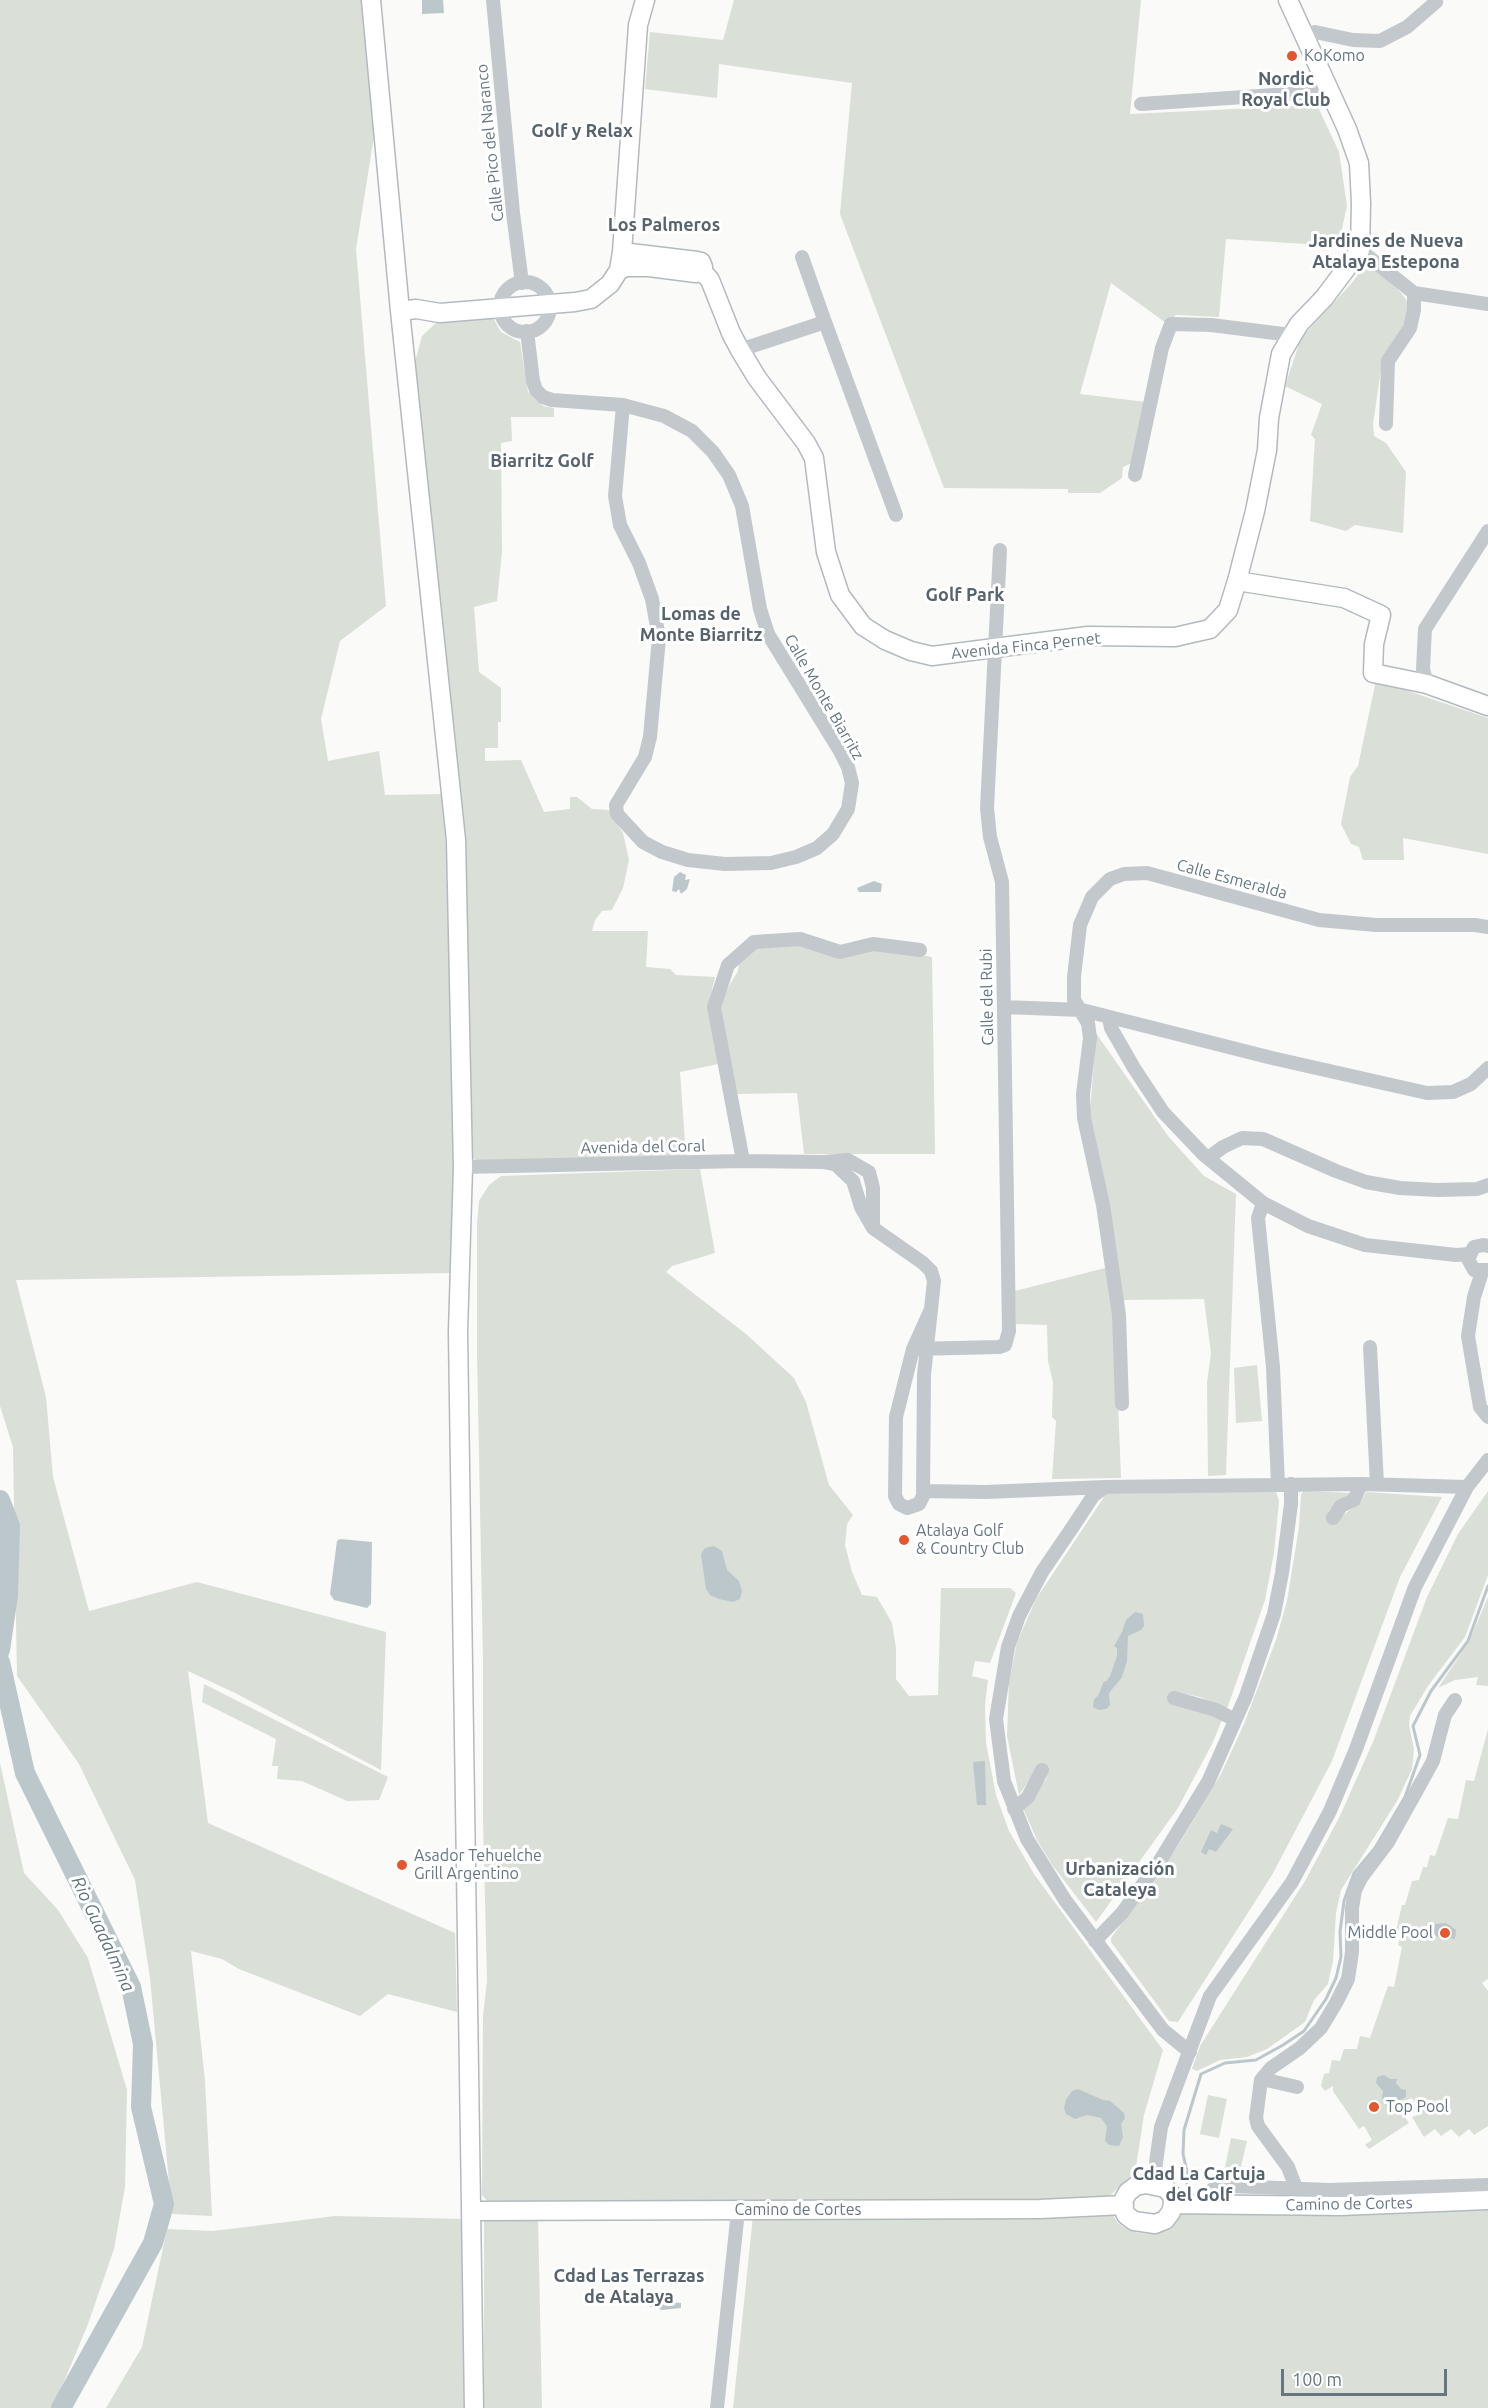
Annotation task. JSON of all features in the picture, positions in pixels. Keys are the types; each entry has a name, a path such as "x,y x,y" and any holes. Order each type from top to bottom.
{"street":[{"path":"371,0 401,317 456,840 464,1167 458,1332 474,2408"},
{"name":"Calle Pico del Naranco","path":"493,0 513,213 522,283"},
{"path":"401,317 417,322 440,313 550,305 591,299 610,284 620,261 638,25 645,0"},
{"path":"1276,0 1347,160 1354,192 1359,250 1414,293 1488,304"},
{"path":"1288,0 1347,129 1359,163 1361,203 1359,250"},
{"path":"1305,34 1315,32 1353,40 1380,41 1407,27 1436,2 1435,0"},
{"path":"1141,104 1318,92"},
{"name":"Avenida Finca Pernet","path":"620,261 626,267 696,273 702,271 710,280 730,333 757,378 806,443 814,458 826,552 840,595 863,626 885,640 911,651 932,656 1088,636 1175,637 1209,629 1228,610 1237,581 1255,511 1267,450 1269,418 1281,354 1291,335 1341,277 1359,250"},
{"path":"802,257 896,515"},
{"path":"530,282 544,290 550,305 549,312 541,326 527,331 512,328 502,316 492,309 508,288 530,282"},
{"path":"1386,424 1388,362 1410,328 1414,310 1414,293"},
{"path":"740,350 825,322"},
{"path":"1135,475 1162,348 1171,324 1211,325 1291,335"},
{"name":"Calle Monte Biarritz","path":"527,331 532,381 536,390 543,397 552,400 623,405 664,416 692,431 713,452 729,475 742,507 760,609 768,634 848,767 852,783 848,809 833,834 817,848 796,857 771,862 748,863 688,860 663,852 643,842 617,814 616,805 645,757 651,737 659,638 652,599 639,562 620,525 615,496 623,405"},
{"path":"1427,684 1423,669 1425,629 1488,531"},
{"name":"Calle del Rubi","path":"920,1349 1005,1345 1009,1331 1002,882 990,837 987,808 1000,550"},
{"path":"1237,581 1344,598 1381,615 1374,644 1373,673 1427,684 1488,706"},
{"name":"Calle Esmeralda","path":"1122,1404 1119,1315 1102,1205 1084,1118 1083,1094 1089,1038 1088,1023 1074,1000 1074,977 1080,925 1092,897 1110,879 1124,874 1147,873 1319,920 1376,926 1475,925 1488,927"},
{"path":"742,1161 714,1007 728,965 754,942 800,939 840,952 873,944 920,950"},
{"path":"1004,1007 1082,1010 1427,1093 1453,1092 1471,1084 1488,1068"},
{"path":"1109,1018 1111,1028 1163,1112 1208,1158 1263,1203 1308,1226 1365,1245 1455,1256 1469,1254 1478,1245 1488,1246"},
{"path":"1208,1158 1223,1147 1242,1138 1263,1139 1336,1172 1366,1182 1400,1188 1445,1191 1477,1189 1488,1185"},
{"name":"Avenida del Coral","path":"464,1167 742,1161 835,1164 853,1181 861,1207 873,1228 931,1271 934,1281 931,1309 920,1349"},
{"path":"1095,1941 1122,1913 1161,1859 1208,1782 1246,1696 1274,1614 1287,1539 1284,1485 1258,1218 1263,1203"},
{"path":"1469,1254 1471,1267 1485,1271 1474,1297 1468,1336 1480,1407 1488,1417"},
{"path":"1370,1347 1377,1484"},
{"path":"920,1349 924,1376 923,1491 919,1504 911,1508 902,1507 895,1496 896,1417 920,1349"},
{"path":"1153,2184 1161,2127 1210,1996 1292,1882 1330,1811 1356,1749 1415,1587 1467,1487 1488,1460"},
{"path":"1333,1518 1341,1506 1354,1500 1361,1484"},
{"path":"923,1491 986,1492 1105,1487 1361,1484 1467,1487"},
{"path":"1105,1487 1094,1496 1042,1572 1019,1616 1008,1647 996,1719 1004,1781 1027,1839 1065,1900 1163,2030 1190,2052"},
{"path":"1174,1698 1216,1710 1235,1720"},
{"path":"1296,2188 1288,2167 1258,2126 1255,2109 1262,2079 1270,2068 1300,2048 1321,2028 1336,2003 1348,1979 1352,1952 1352,1908 1356,1890 1369,1866 1388,1842 1428,1771 1433,1761 1445,1715 1455,1700"},
{"path":"1014,1809 1028,1797 1042,1770"},
{"path":"1262,2079 1297,2087"},
{"path":"1212,2200 1214,2187 1221,2183 1231,2186 1328,2190 1488,2186"},
{"path":"1153,2184 1165,2188 1172,2195 1173,2204 1165,2220 1155,2224 1134,2221 1126,2215 1124,2205 1128,2192 1136,2186 1153,2184"},
{"name":"Camino de Cortes","path":"1173,2204 1212,2200 1340,2206 1488,2200"},
{"name":"Camino de Cortes","path":"472,2211 1040,2209 1124,2205"},
{"path":"717,2408 738,2211"}],"shaded area":[{"path":"0,0 364,0 375,130 356,249 386,606 340,641 321,719 328,761 379,751 385,795 442,794 453,936 455,1191 453,1273 16,1280 46,1397 53,1477 89,1611 197,1582 386,1632 381,1770 235,1693 188,1671 208,1823 455,1933 457,2012 388,1994 360,2016 239,1969 222,1959 191,1951 205,2081 212,2216 172,2214 150,1978 135,1880 79,1764 17,1676 13,1447 0,1406"},
{"path":"422,0 443,0 444,13 422,14"},
{"path":"734,0 1141,0 1130,114 1317,105 1339,152 1347,206 1338,246 1226,239 1219,317 1176,315 1166,323 1111,283 1080,394 1146,402 1134,462 1123,467 1122,478 1100,493 1068,493 1068,489 944,488 840,214 852,83 719,64 717,98 645,89 650,32 723,40"},
{"path":"1365,265 1383,274 1403,295 1412,310 1382,363 1373,424 1374,436 1386,443 1406,472 1403,533 1355,525 1346,531 1310,521 1315,439 1311,435 1322,404 1285,386 1301,338 1351,284"},
{"path":"493,318 501,332 520,342 528,392 543,406 554,408 554,417 511,417 512,441 501,443 502,552 497,601 474,607 479,672 501,688 498,748 485,748 485,761 521,760 544,812 570,809 570,797 577,797 592,809 609,810 623,833 629,860 623,888 612,910 602,911 595,920 592,931 648,931 646,967 670,969 676,975 715,977 709,1002 718,1064 680,1072 686,1156 477,1161 470,1155 415,362 422,336 437,322"},
{"path":"1376,680 1488,718 1488,854 1403,838 1404,860 1363,860 1359,847 1351,844 1341,824 1350,777 1358,766"},
{"path":"680,872 686,875 685,880 690,879 687,889 681,894 679,889 676,892 672,891 674,877"},
{"path":"874,881 882,884 881,892 859,892 857,888"},
{"path":"767,943 881,947 932,957 935,1154 804,1154 797,1093 735,1094 720,1001 738,971 739,961 751,950"},
{"path":"1093,1029 1168,1136 1204,1176 1236,1194 1226,1475 1208,1476 1207,1383 1211,1353 1204,1299 1122,1300 1089,1125 1095,1049"},
{"path":"700,1169 715,1253 672,1266 666,1272 746,1334 794,1378 806,1402 829,1485 853,1515 847,1524 845,1545 852,1572 862,1595 877,1597 892,1623 896,1648 896,1679 909,1696 938,1695 941,1588 1010,1588 1016,1593 990,1663 975,1661 972,1676 988,1680 985,1705 986,1743 996,1795 1009,1831 1034,1874 1163,2050 1144,2115 1135,2173 1105,2200 489,2203 482,2195 483,2016 487,1981 477,1354 479,1201 489,1185 501,1176"},
{"path":"1109,1267 1115,1327 1121,1478 1052,1479 1056,1421 1052,1417 1053,1382 1048,1361 1047,1325 1016,1324 1015,1291"},
{"path":"1257,1365 1262,1421 1236,1423 1234,1368"},
{"path":"1276,1491 1279,1501 1274,1553 1265,1600 1227,1709 1200,1697 1181,1693 1170,1702 1196,1708 1222,1720 1178,1808 1096,1922 1053,1866 1037,1840 1023,1808 1031,1801 1046,1779 1049,1769 1037,1769 1019,1795 1007,1736 1009,1682 1017,1642 1036,1599 1106,1494"},
{"path":"1304,1491 1353,1493 1329,1510 1328,1518 1339,1518 1361,1502 1366,1492 1442,1497 1400,1577 1332,1761 1272,1875 1178,2022 1169,2021 1111,1942 1111,1938 1177,1847 1221,1774 1244,1724 1276,1640 1287,1601 1299,1527 1301,1495"},
{"path":"1488,1491 1488,1575 1465,1637 1428,1686 1410,1716 1409,1725 1414,1749 1412,1769 1397,1801 1341,1890 1336,1913 1333,1961 1328,1984 1314,2000 1305,2022 1267,2049 1247,2057 1220,2060 1197,2071 1192,2069 1200,2046 1305,1881 1339,1818 1373,1742 1427,1597 1458,1534"},
{"path":"340,1539 372,1542 371,1604 367,1608 334,1600 330,1594 337,1541"},
{"path":"714,1546 722,1551 727,1570 739,1581 742,1591 740,1599 733,1602 710,1595 706,1589 701,1554 705,1548"},
{"path":"1488,1597 1488,1686 1476,1685 1478,1677 1455,1680 1438,1688 1469,1642"},
{"path":"1135,1612 1143,1614 1144,1626 1141,1630 1128,1636 1127,1661 1122,1677 1109,1693 1110,1705 1106,1709 1099,1710 1093,1707 1094,1699 1098,1696 1104,1681 1106,1682 1110,1676 1117,1656 1117,1648 1114,1646 1126,1620"},
{"path":"204,1684 388,1777 379,1800 347,1801 302,1781 277,1779 278,1766 272,1766 276,1739 202,1702"},
{"path":"1488,1729 1488,1979 1482,1983 1488,1991 1488,2126 1474,2135 1469,2129 1459,2137 1451,2129 1441,2136 1435,2129 1424,2137 1412,2117 1423,2113 1412,2098 1402,2102 1408,2114 1404,2116 1409,2123 1369,2149 1365,2145 1372,2140 1364,2126 1359,2129 1333,2091 1333,2086 1325,2091 1321,2086 1324,2074 1329,2073 1332,2060 1340,2061 1344,2049 1357,2049 1360,2036 1370,2038 1388,1986 1394,1987 1402,1947 1398,1945 1401,1933 1396,1931 1402,1905 1405,1905 1412,1881 1419,1880 1423,1867 1427,1867 1430,1855 1435,1856 1448,1818 1458,1819 1466,1780 1474,1781"},
{"path":"985,1761 986,1805 977,1805 973,1762"},
{"path":"0,1763 24,1873 58,1910 88,1958 127,2090 125,2187 114,2249 88,2324 53,2408 0,2408"},
{"path":"1221,1824 1233,1829 1216,1852 1209,1849 1206,1855 1201,1852 1211,1830 1217,1833"},
{"path":"1446,1923 1456,1930 1455,1939 1433,1936 1435,1924"},
{"path":"1384,2075 1390,2079 1397,2079 1396,2083 1401,2089 1406,2090 1406,2097 1387,2107 1382,2098 1383,2091 1376,2083 1377,2077"},
{"path":"1078,2089 1110,2101 1124,2113 1125,2118 1121,2124 1123,2137 1119,2146 1109,2145 1105,2141 1107,2126 1101,2118 1087,2115 1075,2119 1066,2114 1064,2108 1066,2100 1072,2091"},
{"path":"1208,2095 1227,2099 1219,2138 1200,2134"},
{"path":"1231,2138 1247,2141 1239,2175 1224,2172"},
{"path":"1488,2204 1488,2408 733,2408 753,2216 1111,2212 1118,2223 1128,2230 1152,2234 1174,2225 1182,2213 1191,2209"},
{"path":"538,2215 542,2408 484,2408 484,2216"},
{"path":"335,2216 466,2219 467,2408 106,2408 142,2347 167,2229 213,2231"},
{"path":"643,2290 661,2301 681,2303 681,2308 662,2310 639,2303 637,2298 631,2297 631,2294"}],"waterway":[{"name":"Rio Guadalmina","path":"0,1500 10,1526 8,1595 0,1650"},
{"path":"1186,2194 1188,2176 1183,2154 1184,2130 1201,2074 1225,2063 1256,2060 1283,2045 1304,2031 1326,1999 1336,1978 1341,1957 1340,1932 1344,1901 1354,1873 1375,1848 1405,1797 1420,1755 1413,1726 1431,1691 1468,1641 1488,1586"},
{"name":"Rio Guadalmina","path":"0,1662 25,1773 131,1987 143,2044 141,2107 164,2204 153,2243 61,2408"}],"place":[{"name":"KoKomo","path":"1292,56"},
{"name":"Atalaya Golf & Country Club","path":"904,1540"},
{"name":"Asador Tehuelche Grill Argentino","path":"402,1865"},
{"name":"Middle Pool","path":"1445,1933"},
{"name":"Top Pool","path":"1374,2107"}],"district":[{"name":"Nordic Royal Club","path":"1286,89"},
{"name":"Golf y Relax","path":"582,131"},
{"name":"Los Palmeros","path":"664,225"},
{"name":"Jardines de Nueva Atalaya Estepona","path":"1386,251"},
{"name":"Biarritz Golf","path":"542,461"},
{"name":"Golf Park","path":"965,595"},
{"name":"Lomas de Monte Biarritz","path":"701,624"},
{"name":"Urbanización Cataleya","path":"1120,1879"},
{"name":"Cdad La Cartuja del Golf","path":"1199,2184"},
{"name":"Cdad Las Terrazas de Atalaya","path":"629,2286"}]}
